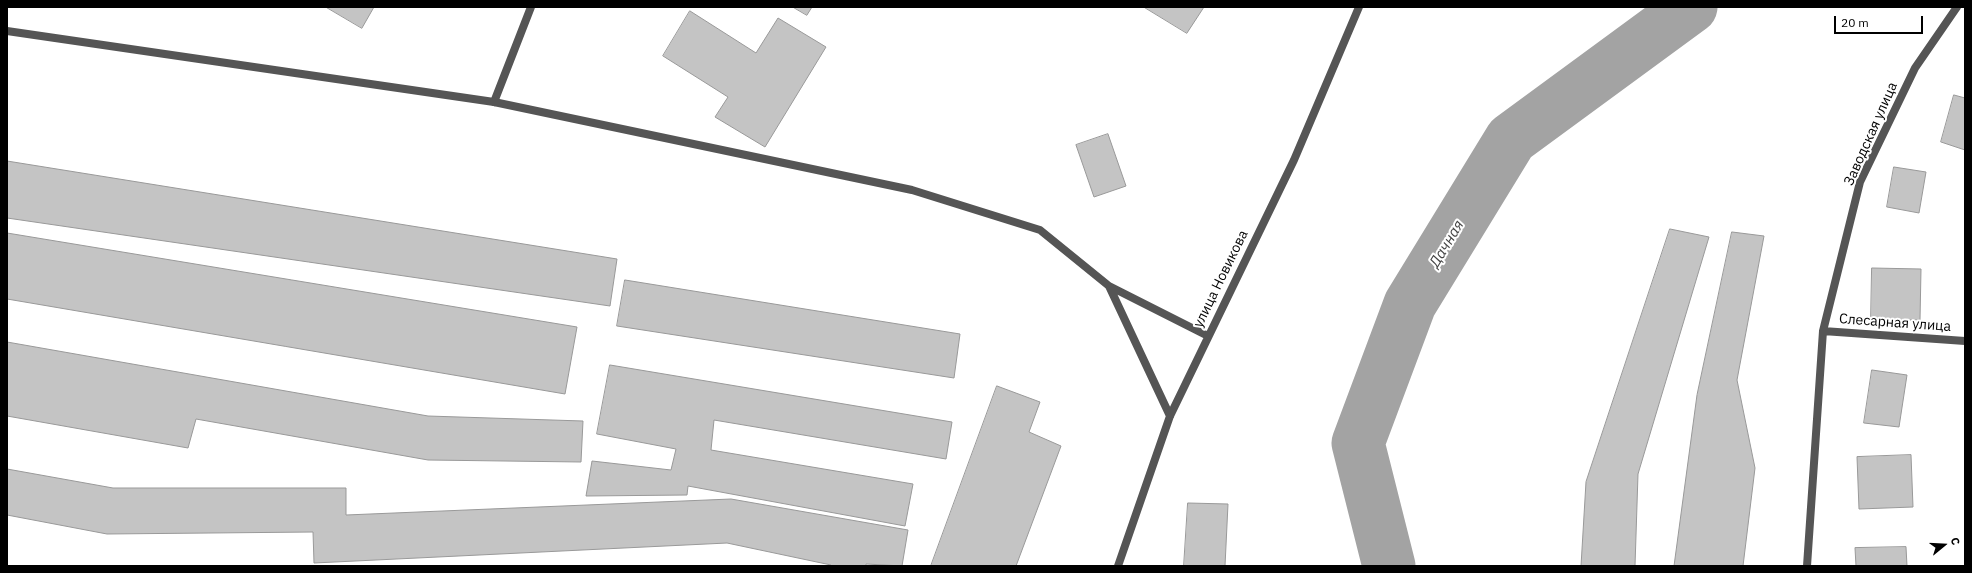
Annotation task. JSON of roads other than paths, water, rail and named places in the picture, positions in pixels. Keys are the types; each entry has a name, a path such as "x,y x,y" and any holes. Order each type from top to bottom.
{"street":[{"path":"494,102 531,7"},
{"name":"улица Новикова","path":"1118,566 1170,416 1294,160 1359,7"},
{"name":"Заводская улица","path":"1807,566 1823,331 1860,182 1915,68 1957,7"},
{"path":"7,31 494,102 912,190 1040,230 1109,286 1208,336"},
{"path":"1109,286 1170,416"},
{"name":"Слесарная улица","path":"1823,331 1965,341"}],"waterway":[{"name":"Дачная","path":"1389,566 1358,443 1410,304 1511,139 1691,7"}]}
